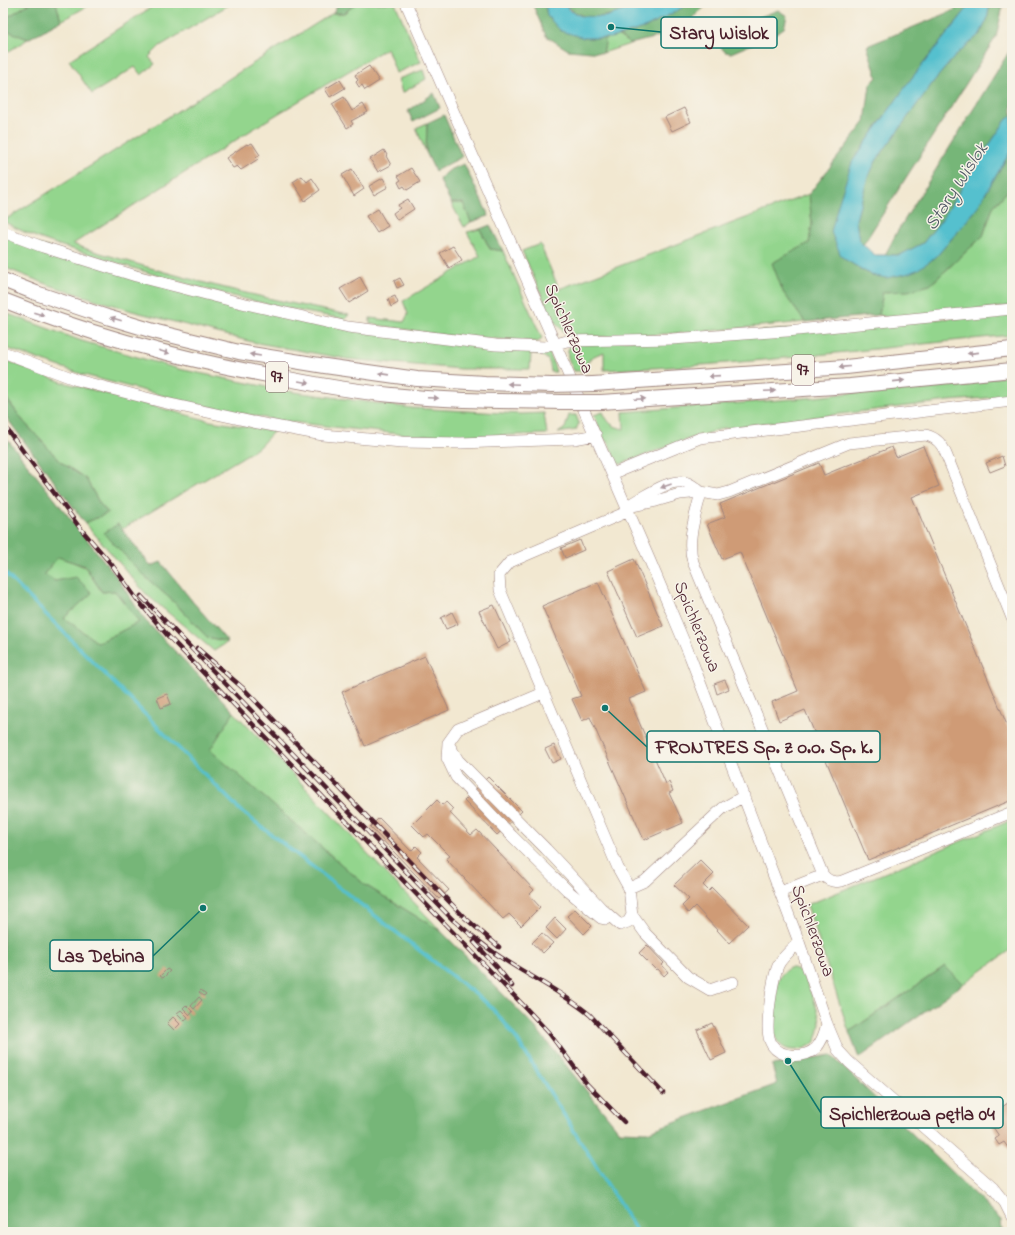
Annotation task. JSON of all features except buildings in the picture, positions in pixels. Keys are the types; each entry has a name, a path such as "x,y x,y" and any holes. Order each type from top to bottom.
{"main road":[{"name":"97","path":"3,280 107,317 157,332 239,352 417,379 552,385 593,384 846,367 1012,349"},
{"name":"97","path":"3,300 113,338 221,367 298,381 392,395 477,400 601,402 850,386 1012,370"}],"street":[{"name":"Spichlerzowa","path":"406,3 596,435 690,656 799,942 827,1024 838,1050 848,1062 993,1188 1005,1203 1012,1217"},
{"path":"3,232 43,247 136,276 233,301 348,327 496,345 545,347 567,341 672,339 787,331 1012,309"},
{"path":"3,352 77,380 166,404 323,435 402,442 462,443 574,439 596,435"},
{"path":"612,474 700,438 1012,401"},
{"path":"732,982 710,990 688,977 645,933 632,915 629,888 618,868 500,590 499,575 510,562 628,509 680,494 701,492 718,495 729,492 849,443 926,435 932,436 942,445 1012,618"},
{"path":"701,492 690,543 690,552 693,562 823,875 831,882 842,881 1012,812"},
{"path":"543,693 458,729 448,743 458,760 546,849 601,908 620,925 628,922 632,915"},
{"path":"629,888 645,881 723,808 744,796"},
{"path":"780,892 823,875"},
{"path":"799,942 780,962 774,974 768,1036 772,1045 780,1052 797,1056 807,1054 816,1048 823,1038 827,1024"}],"green space":[{"path":"3,3 30,3 3,20"},
{"path":"30,3 56,3 61,21 28,39 3,29 3,20"},
{"path":"56,3 93,3 61,21"},
{"path":"158,3 232,3 160,46 149,57 155,64 141,75 135,67 92,94 69,60"},
{"path":"339,3 357,3 344,13 333,13"},
{"path":"357,3 395,3 421,62 396,73 387,48 261,124 73,244 88,250 216,286 349,315 345,319 253,301 162,277 51,242 26,233 3,221 333,13 344,13"},
{"path":"532,3 545,3 547,16 584,38 606,38 603,53 568,50 546,36"},
{"path":"565,3 648,3 616,14 593,17 582,16 573,11"},
{"path":"691,3 711,3 690,20 665,35 630,44 619,36 647,27"},
{"path":"958,3 967,3 966,10 911,79 852,162 841,256 871,275 936,257 975,211 1012,149 1012,186 993,207 983,236 930,285 908,291 883,292 879,315 805,322 783,292 772,263 809,243 812,224 809,194 865,122 870,85 877,77 867,46 955,10"},
{"path":"1003,6 996,37 863,245 859,241 856,220 867,180 876,161 934,81 957,54 980,34 987,20 989,8"},
{"path":"778,10 787,16 784,28 771,36 731,53 725,52 721,47 719,33"},
{"path":"3,29 28,39 3,55"},
{"path":"619,36 630,44 603,53 606,38"},
{"path":"1012,47 1012,115 1006,120 942,219 923,243 900,255 885,255 897,232"},
{"path":"423,70 426,79 402,93 398,79"},
{"path":"434,93 440,108 413,122 408,111"},
{"path":"444,115 462,157 435,171 426,152 427,123"},
{"path":"427,123 426,152 416,128"},
{"path":"464,164 489,216 471,222 463,203 451,203 439,179 451,169"},
{"path":"1012,186 1012,306 891,318 879,315 883,292 898,291 930,285 983,236 993,207"},
{"path":"809,194 812,224 809,243 783,292 805,322 708,331 618,337 576,336 566,334 553,320 522,251 540,244 559,289"},
{"path":"451,203 463,203 471,222 464,227"},
{"path":"490,225 503,251 490,249 480,229"},
{"path":"480,229 490,249 503,251 542,338 538,342 442,335 370,324 370,318 404,322 408,314 403,301 480,256 467,232"},
{"path":"3,234 290,318 549,351 556,372 551,372 548,360 546,358 531,353 530,369 461,369 347,359 252,342 132,311 49,285 3,267"},
{"path":"3,312 82,341 179,369 287,391 412,408 521,414 544,413 547,434 419,436 275,420 191,403 84,375 3,347"},
{"path":"1012,314 1012,335 757,361 604,370 604,352 589,360 585,371 574,371 569,361 568,354 569,347 572,344"},
{"path":"3,359 62,382 210,421 274,431 258,448 122,529 118,524 142,574 174,602 207,637 228,642 214,651 147,595 85,523 108,513 100,504 86,479 61,462 24,422 4,395"},
{"path":"1012,376 1012,396 949,401 724,428 686,440 621,464 617,463 608,442 605,441 594,415 603,412 611,424 624,429 623,412 806,398"},
{"path":"3,394 24,422 61,462 86,479 100,504 108,513 85,523 3,413"},
{"path":"569,415 576,415 579,423 576,430 558,433 565,428"},
{"path":"3,434 116,576 145,620 234,712 210,750 365,885 442,932 535,1027 619,1131 647,1132 777,1084 772,1065 831,1055 1001,1220 1002,1232 3,1232","holes":["58,557 85,566 102,592 115,591 139,622 98,643 64,618 92,593 76,577 55,581 44,574"]},
{"path":"118,524 151,566 161,562 228,642 207,637 174,602 142,574 104,533"},
{"path":"58,556 85,567 102,592 115,591 140,622 98,643 64,618 91,592 76,578 55,581 44,574"},
{"path":"234,712 442,932 365,885 209,750"},
{"path":"1012,820 1012,949 963,984 945,966 849,1032 807,905"},
{"path":"945,966 963,984 859,1058 849,1032"},
{"path":"789,968 798,970 805,978 820,1021 818,1034 814,1042 805,1048 795,1050 790,1050 782,1046 776,1038 773,1030 779,978"}],"water":[{"path":"545,3 565,3 569,10 581,16 604,17 648,3 691,3 647,27 611,38 584,38 561,31 547,16"},
{"path":"967,3 990,3 987,20 980,34 957,54 934,81 876,161 867,180 856,220 859,241 875,255 900,255 923,243 942,219 1006,120 1012,115 1012,149 975,211 936,257 917,270 906,274 886,278 871,275 841,256 831,232 852,162 911,79 966,10"}],"waterway":[{"path":"3,571 240,810 488,1004 518,1041 637,1232"}],"railway":[{"path":"3,424 80,528 112,565 136,598 168,636 524,1006 549,1033 587,1084 624,1122"},
{"path":"141,596 452,919 498,955 559,993 590,1015 663,1093"},
{"path":"197,648 244,689 464,917 499,947"},
{"path":"474,942 512,986"}],"place":[{"name":"Stary Wislok","path":"611,27"},
{"name":"FRONTRES Sp. z o.o. Sp. k.","path":"605,708"},
{"name":"Las Dębina","path":"203,908"},
{"name":"Spichlerzowa pętla 04","path":"788,1061"}]}
